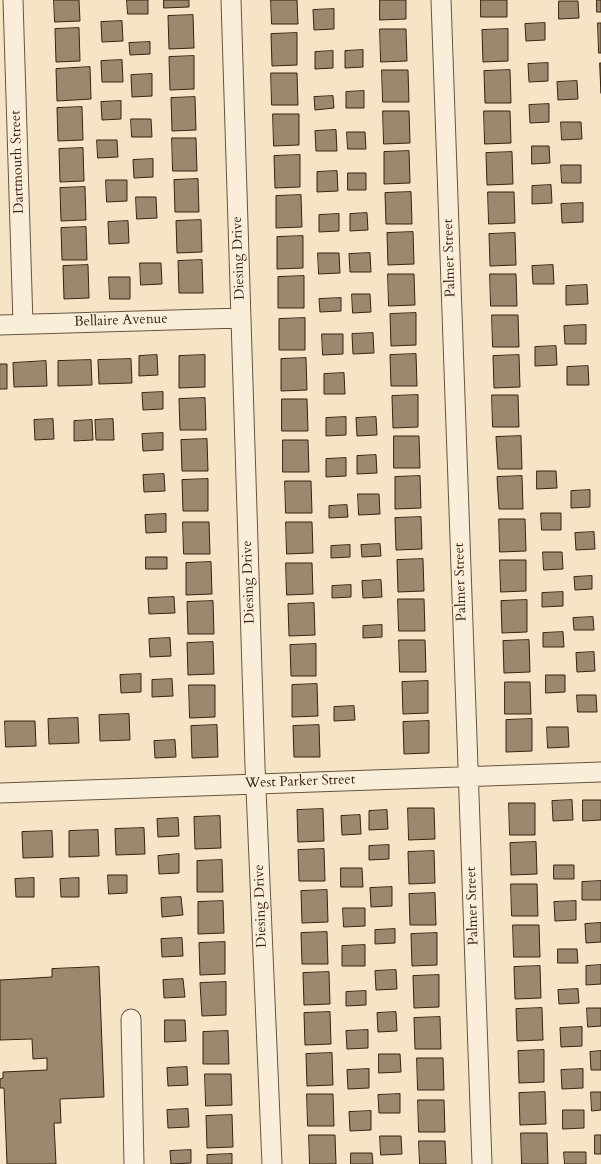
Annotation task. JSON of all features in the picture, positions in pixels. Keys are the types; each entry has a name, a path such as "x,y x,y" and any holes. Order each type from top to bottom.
{"street":[{"name":"Dartmouth Street","path":"13,0 7,62 24,324"},
{"name":"Diesing Drive","path":"231,0 256,784 272,1164"},
{"name":"Palmer Street","path":"441,0 482,1164"},
{"name":"Bellaire Avenue","path":"0,325 241,318"},
{"name":"West Parker Street","path":"0,793 601,772"},
{"path":"131,1019 134,1164"}],"building":[{"path":"54,0 79,0 80,21 55,22"},
{"path":"127,0 148,0 148,14 128,14"},
{"path":"164,0 189,0 189,7 164,8"},
{"path":"271,0 297,0 298,24 272,24"},
{"path":"380,0 406,0 406,19 380,20"},
{"path":"481,0 507,0 507,17 481,17"},
{"path":"597,0 601,0 601,12 597,12"},
{"path":"559,1 578,1 579,18 559,19"},
{"path":"334,9 334,29 314,30 313,10"},
{"path":"193,15 194,48 169,49 168,16"},
{"path":"122,21 123,41 102,42 101,22"},
{"path":"545,23 545,40 526,41 525,24"},
{"path":"598,23 601,23 601,53 599,53"},
{"path":"79,28 80,61 56,62 55,29"},
{"path":"380,29 406,29 407,61 381,62"},
{"path":"508,29 508,61 483,62 482,30"},
{"path":"297,33 297,65 272,66 271,34"},
{"path":"150,42 150,54 130,55 129,43"},
{"path":"363,50 363,67 345,68 345,51"},
{"path":"333,51 333,68 315,69 315,52"},
{"path":"194,56 194,89 170,90 169,57"},
{"path":"122,60 123,82 102,82 101,61"},
{"path":"548,63 548,81 529,82 528,64"},
{"path":"600,63 601,63 601,93"},
{"path":"90,67 91,99 57,101 56,69"},
{"path":"382,70 408,70 409,102 383,102"},
{"path":"510,70 511,103 485,103 484,71"},
{"path":"271,73 297,73 298,105 272,105"},
{"path":"152,74 152,96 132,97 131,75"},
{"path":"577,81 578,99 558,100 557,82"},
{"path":"364,91 364,108 346,108 346,92"},
{"path":"333,96 334,108 315,110 314,97"},
{"path":"195,97 196,130 172,131 171,98"},
{"path":"121,101 121,119 102,120 101,102"},
{"path":"549,104 549,122 530,123 529,105"},
{"path":"82,107 83,140 58,141 57,108"},
{"path":"383,111 409,111 410,143 384,144"},
{"path":"484,111 510,111 511,143 485,144"},
{"path":"273,114 299,114 299,145 274,146"},
{"path":"131,119 151,119 152,137 132,137"},
{"path":"561,122 581,122 582,139 562,140"},
{"path":"336,130 337,151 316,151 315,131"},
{"path":"347,132 365,132 366,149 348,149"},
{"path":"172,138 196,138 197,171 173,171"},
{"path":"97,140 117,140 118,157 98,158"},
{"path":"532,146 549,146 550,163 532,164"},
{"path":"83,148 84,181 60,182 59,149"},
{"path":"409,151 410,183 384,184 384,152"},
{"path":"512,152 513,184 487,185 486,153"},
{"path":"300,155 300,187 275,188 274,156"},
{"path":"153,159 153,177 134,178 133,160"},
{"path":"561,165 581,165 581,183 562,183"},
{"path":"337,171 338,191 317,192 317,172"},
{"path":"348,173 366,173 366,190 348,190"},
{"path":"198,179 199,212 175,212 174,180"},
{"path":"106,180 127,180 127,201 107,202"},
{"path":"551,185 552,203 532,204 532,186"},
{"path":"85,187 86,220 61,221 60,188"},
{"path":"411,192 412,224 386,224 385,193"},
{"path":"488,192 514,192 515,223 489,224"},
{"path":"301,195 302,227 276,228 276,196"},
{"path":"136,197 156,197 157,218 137,219"},
{"path":"583,203 583,222 562,223 561,204"},
{"path":"367,213 368,230 350,231 350,214"},
{"path":"339,214 339,231 319,232 319,215"},
{"path":"201,220 202,252 177,253 176,221"},
{"path":"128,221 129,243 109,244 108,222"},
{"path":"86,227 87,260 62,260 61,228"},
{"path":"413,232 414,264 388,265 387,233"},
{"path":"515,233 516,265 490,266 489,234"},
{"path":"303,236 303,268 277,269 277,237"},
{"path":"318,253 339,253 340,273 319,274"},
{"path":"370,253 371,272 350,272 349,254"},
{"path":"202,260 203,293 179,293 178,261"},
{"path":"140,263 161,263 162,284 141,285"},
{"path":"88,265 89,298 64,299 63,266"},
{"path":"553,265 554,284 533,284 532,266"},
{"path":"388,274 414,274 415,305 389,306"},
{"path":"490,274 516,274 517,306 491,306"},
{"path":"304,276 304,308 278,308 278,277"},
{"path":"109,277 130,277 130,299 110,299"},
{"path":"587,285 588,304 566,305 566,286"},
{"path":"352,294 370,294 371,312 353,313"},
{"path":"341,298 341,311 320,312 319,299"},
{"path":"416,313 416,345 391,346 390,314"},
{"path":"492,315 518,315 519,347 493,347"},
{"path":"305,318 305,350 279,350 279,319"},
{"path":"586,325 586,344 565,344 564,326"},
{"path":"373,333 374,353 353,354 352,334"},
{"path":"322,334 343,334 343,354 323,355"},
{"path":"556,346 557,365 535,366 535,347"},
{"path":"416,354 417,386 391,386 390,355"},
{"path":"157,355 158,375 139,376 139,356"},
{"path":"205,355 205,387 179,388 179,356"},
{"path":"519,355 520,387 494,388 493,356"},
{"path":"306,358 307,390 281,391 281,359"},
{"path":"131,359 132,383 99,384 98,360"},
{"path":"91,360 92,385 58,386 58,361"},
{"path":"46,361 47,386 14,387 13,363"},
{"path":"0,364 7,364 7,389 0,389"},
{"path":"588,366 589,385 567,385 567,367"},
{"path":"344,373 345,394 324,394 324,374"},
{"path":"163,392 163,409 143,410 142,393"},
{"path":"418,395 418,427 393,428 392,396"},
{"path":"492,395 518,395 519,427 493,427"},
{"path":"205,398 206,430 180,430 179,399"},
{"path":"282,399 307,399 308,431 282,431"},
{"path":"346,417 346,435 326,436 326,418"},
{"path":"376,417 377,435 357,436 356,418"},
{"path":"53,419 54,439 35,440 34,420"},
{"path":"113,419 114,440 96,440 95,420"},
{"path":"92,420 93,440 74,441 74,421"},
{"path":"163,433 163,450 143,451 142,434"},
{"path":"394,436 419,436 420,468 394,468"},
{"path":"521,436 522,469 498,469 496,437"},
{"path":"207,439 208,471 182,471 181,440"},
{"path":"283,440 308,440 309,472 283,472"},
{"path":"376,455 377,473 357,474 357,456"},
{"path":"346,458 346,476 326,477 326,459"},
{"path":"537,471 556,471 557,488 537,489"},
{"path":"164,474 165,491 144,492 143,475"},
{"path":"420,476 421,508 395,509 395,477"},
{"path":"522,476 523,509 499,509 497,477"},
{"path":"208,479 208,511 183,511 182,480"},
{"path":"285,481 311,481 312,513 286,513"},
{"path":"590,490 590,507 571,508 571,491"},
{"path":"358,494 379,494 380,514 359,515"},
{"path":"347,505 348,517 329,518 329,506"},
{"path":"541,513 561,513 561,530 542,530"},
{"path":"166,514 166,532 146,533 145,515"},
{"path":"421,517 422,549 396,550 395,518"},
{"path":"499,519 525,519 526,551 500,552"},
{"path":"183,522 209,522 210,554 184,554"},
{"path":"286,522 312,522 313,553 287,554"},
{"path":"594,532 595,549 576,550 575,533"},
{"path":"380,544 381,556 362,557 361,545"},
{"path":"350,545 350,557 331,558 331,546"},
{"path":"543,552 562,552 563,569 544,570"},
{"path":"146,557 167,557 167,569 146,569"},
{"path":"423,559 424,591 398,592 397,560"},
{"path":"500,560 526,560 526,591 501,592"},
{"path":"211,562 212,594 186,595 186,563"},
{"path":"286,563 312,563 313,594 287,595"},
{"path":"592,576 592,589 575,590 574,577"},
{"path":"381,580 382,597 363,598 362,581"},
{"path":"351,585 351,597 332,598 332,586"},
{"path":"563,592 563,606 542,607 542,593"},
{"path":"174,597 175,613 149,614 148,598"},
{"path":"398,599 424,599 425,631 399,631"},
{"path":"527,600 527,632 502,633 501,601"},
{"path":"213,601 214,634 188,634 187,602"},
{"path":"314,603 315,635 289,636 288,604"},
{"path":"593,617 594,630 574,630 573,618"},
{"path":"382,625 382,637 363,638 363,626"},
{"path":"563,632 564,647 543,647 543,633"},
{"path":"170,638 171,656 150,657 149,639"},
{"path":"399,640 425,640 426,672 400,672"},
{"path":"529,640 530,672 504,673 503,641"},
{"path":"213,642 214,674 188,675 187,643"},
{"path":"316,644 316,676 291,676 290,645"},
{"path":"594,652 595,671 577,672 576,653"},
{"path":"141,674 141,692 121,693 120,675"},
{"path":"546,675 565,675 565,692 546,693"},
{"path":"172,679 173,696 152,697 152,680"},
{"path":"428,681 428,713 403,714 402,682"},
{"path":"505,682 530,682 531,714 505,714"},
{"path":"317,684 318,716 292,717 292,685"},
{"path":"189,685 215,685 215,717 190,718"},
{"path":"577,695 596,695 597,712 578,712"},
{"path":"354,706 355,720 334,721 334,707"},
{"path":"129,714 130,740 100,741 99,715"},
{"path":"78,718 79,743 49,744 48,719"},
{"path":"532,719 532,751 506,752 506,720"},
{"path":"5,721 35,721 36,746 6,747"},
{"path":"429,721 429,753 404,754 403,722"},
{"path":"217,725 218,757 192,758 191,726"},
{"path":"319,725 320,757 294,757 293,726"},
{"path":"547,727 568,727 569,747 548,748"},
{"path":"175,740 176,757 155,758 154,741"},
{"path":"572,800 573,820 553,821 552,801"},
{"path":"583,800 601,800 601,820 583,821"},
{"path":"509,803 535,803 535,835 510,835"},
{"path":"408,808 434,808 435,839 409,840"},
{"path":"323,809 324,841 298,842 297,810"},
{"path":"387,810 388,829 369,830 369,811"},
{"path":"360,815 361,834 342,835 341,816"},
{"path":"220,816 221,848 195,849 194,817"},
{"path":"178,818 179,836 158,837 157,819"},
{"path":"144,828 145,854 116,855 115,829"},
{"path":"98,830 99,856 69,857 69,831"},
{"path":"52,831 53,857 23,858 22,832"},
{"path":"536,842 537,874 511,875 510,843"},
{"path":"389,845 389,859 369,860 369,846"},
{"path":"324,849 325,881 299,881 298,850"},
{"path":"434,851 435,883 409,884 408,852"},
{"path":"179,854 179,873 159,874 158,856"},
{"path":"222,860 223,892 197,892 197,861"},
{"path":"554,865 574,865 574,879 554,879"},
{"path":"341,868 362,868 363,887 341,887"},
{"path":"108,875 127,875 127,893 109,894"},
{"path":"34,878 34,897 16,897 15,879"},
{"path":"79,878 79,897 61,897 60,879"},
{"path":"601,881 601,900 582,900 582,882"},
{"path":"511,884 537,884 538,916 512,916"},
{"path":"392,887 392,906 371,907 370,888"},
{"path":"327,890 328,922 302,923 301,891"},
{"path":"435,893 436,925 410,925 409,894"},
{"path":"181,897 183,915 162,917 161,898"},
{"path":"223,901 224,933 198,934 198,902"},
{"path":"576,901 576,920 555,921 554,902"},
{"path":"343,908 365,908 365,926 344,927"},
{"path":"601,923 601,942 586,943 585,924"},
{"path":"513,925 539,925 540,957 514,957"},
{"path":"395,929 395,943 375,944 375,930"},
{"path":"327,932 328,964 302,964 301,933"},
{"path":"437,933 437,965 412,966 411,934"},
{"path":"182,938 183,956 162,957 161,939"},
{"path":"225,942 225,974 200,975 199,943"},
{"path":"365,945 365,966 342,966 342,946"},
{"path":"558,949 577,949 578,963 558,963"},
{"path":"601,965 601,984 586,985 586,966"},
{"path":"540,966 541,998 515,999 514,967"},
{"path":"99,967 104,1097 60,1099 61,1123 54,1123 56,1164 7,1164 4,1088 0,1088 0,1079 3,1078 3,1072 47,1070 47,1058 33,1059 32,1039 0,1040 0,980 52,977 52,969"},
{"path":"396,970 397,989 376,990 375,971"},
{"path":"329,972 330,1004 304,1005 303,973"},
{"path":"439,975 439,1007 414,1008 413,976"},
{"path":"183,979 185,997 164,998 163,980"},
{"path":"226,982 226,1015 202,1016 200,983"},
{"path":"578,989 579,1003 559,1004 558,990"},
{"path":"366,991 366,1005 346,1006 346,992"},
{"path":"542,1008 543,1040 517,1041 516,1009"},
{"path":"587,1008 601,1008 601,1026 588,1027"},
{"path":"330,1012 331,1044 305,1045 304,1013"},
{"path":"396,1012 397,1031 378,1032 377,1013"},
{"path":"440,1017 441,1049 415,1049 414,1018"},
{"path":"165,1020 185,1020 186,1041 165,1042"},
{"path":"582,1027 582,1046 561,1047 560,1028"},
{"path":"368,1030 368,1048 347,1049 346,1031"},
{"path":"228,1031 229,1064 203,1064 203,1032"},
{"path":"544,1050 544,1082 519,1083 518,1051"},
{"path":"601,1051 601,1070 591,1070 590,1052"},
{"path":"332,1053 333,1085 307,1086 306,1054"},
{"path":"379,1054 400,1054 401,1072 379,1073"},
{"path":"417,1058 443,1058 444,1090 418,1090"},
{"path":"187,1067 188,1085 168,1086 167,1068"},
{"path":"369,1069 369,1088 348,1089 347,1070"},
{"path":"583,1069 583,1088 562,1089 561,1070"},
{"path":"205,1074 231,1074 232,1105 206,1106"},
{"path":"545,1092 546,1124 520,1125 519,1093"},
{"path":"591,1092 601,1092 601,1110 592,1111"},
{"path":"307,1094 333,1094 334,1126 308,1126"},
{"path":"400,1094 400,1113 379,1113 378,1095"},
{"path":"418,1100 444,1100 445,1132 419,1132"},
{"path":"188,1109 189,1127 168,1128 167,1110"},
{"path":"563,1110 584,1110 584,1128 563,1129"},
{"path":"371,1111 371,1130 350,1131 349,1112"},
{"path":"232,1115 233,1147 207,1148 206,1116"},
{"path":"521,1133 547,1133 548,1164 522,1164"},
{"path":"309,1135 335,1135 336,1164 310,1164"},
{"path":"595,1135 601,1135 601,1154 595,1154"},
{"path":"380,1136 401,1136 402,1154 381,1155"},
{"path":"419,1141 445,1141 446,1164 420,1164"},
{"path":"191,1150 191,1163 171,1164 170,1151"},
{"path":"564,1152 586,1152 586,1164 565,1164"},
{"path":"351,1153 372,1153 373,1164 351,1164"},
{"path":"232,1154 232,1164 207,1164 207,1155"}]}
